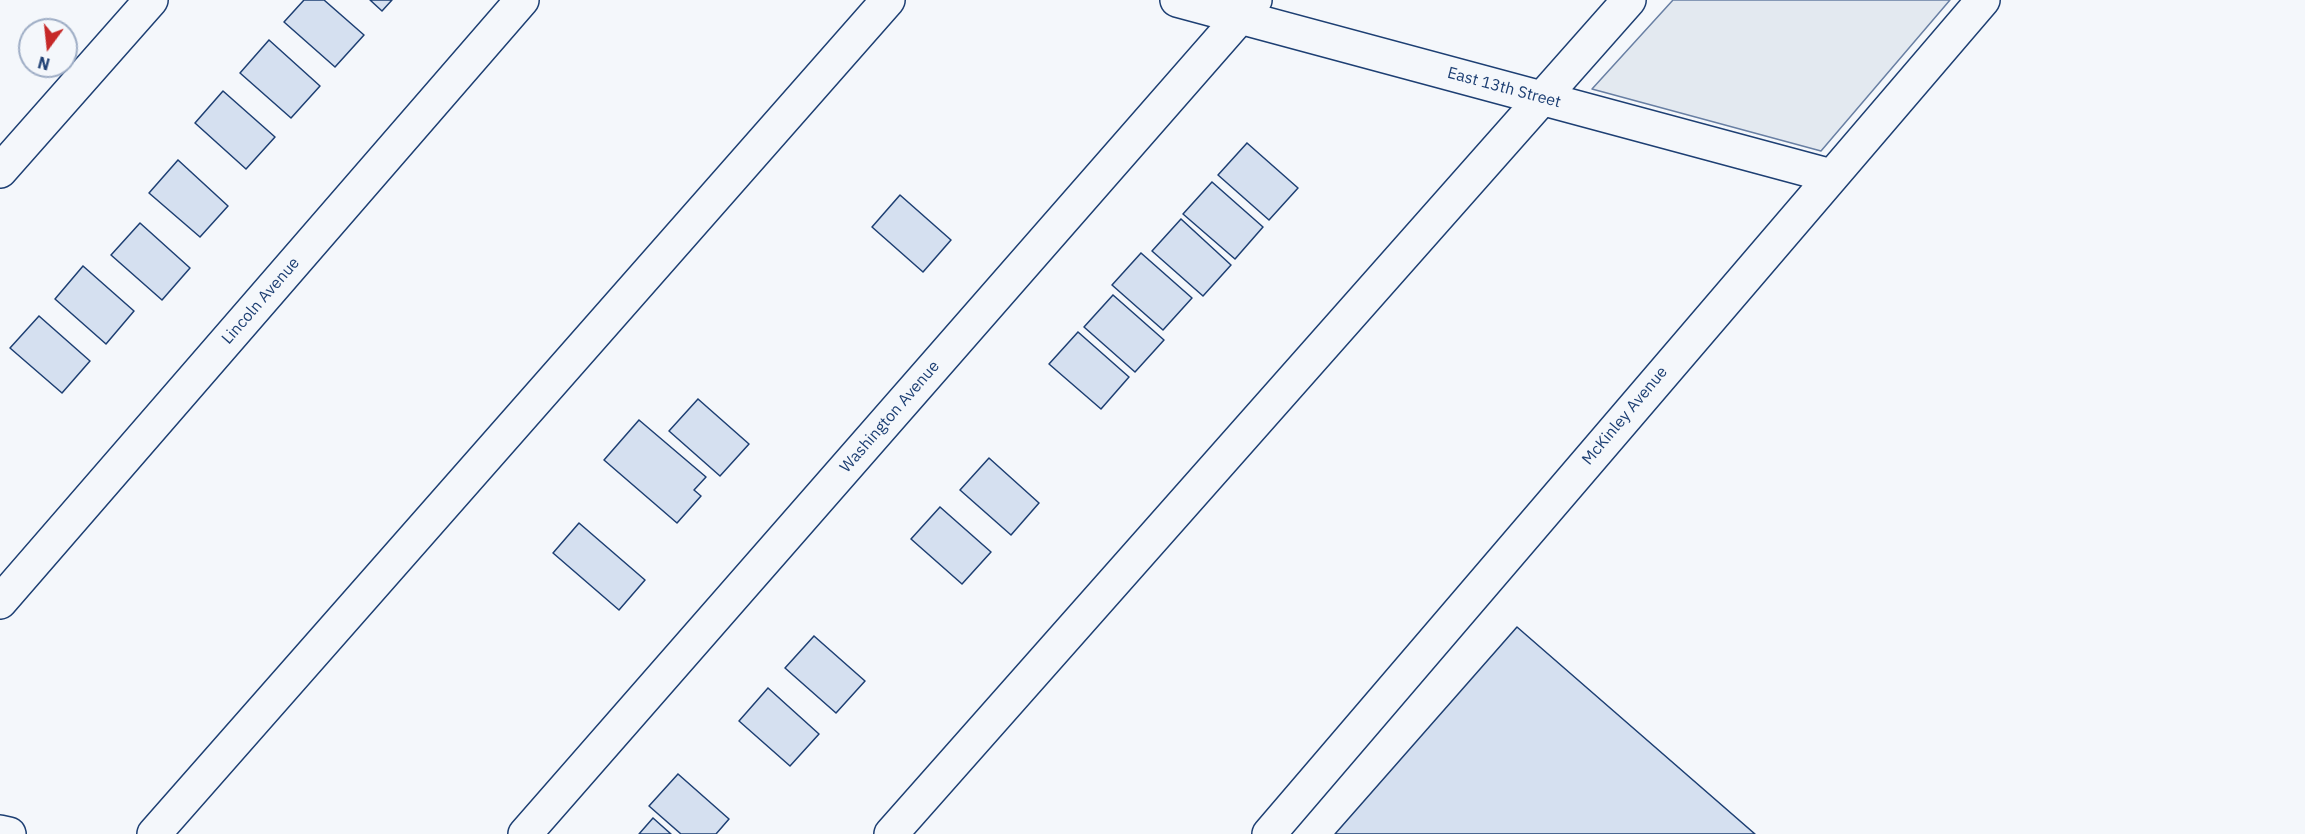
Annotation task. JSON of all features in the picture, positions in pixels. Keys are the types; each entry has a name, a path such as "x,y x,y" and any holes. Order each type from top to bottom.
{"street":[{"path":"0,171 151,0"},
{"name":"Lincoln Avenue","path":"0,602 522,0"},
{"path":"154,834 888,0"},
{"name":"East 13th Street","path":"1177,0 1248,9 1543,98 1831,176"},
{"path":"891,834 1629,0"},
{"name":"McKinley Avenue","path":"1269,834 1983,0"},
{"name":"Washington Avenue","path":"525,834 1248,9"},
{"path":"0,832 9,834"}],"shaded area":[{"path":"1673,0 1950,0 1821,151 1592,89"}],"building":[{"path":"304,0 324,0 364,35 335,67 284,22"},
{"path":"370,0 392,0 382,11"},
{"path":"269,40 320,86 291,118 240,73"},
{"path":"223,91 275,137 246,169 195,123"},
{"path":"1247,143 1298,188 1269,220 1218,175"},
{"path":"178,160 228,206 200,237 149,193"},
{"path":"1212,182 1263,227 1235,259 1183,214"},
{"path":"900,195 951,240 923,272 872,227"},
{"path":"1181,219 1231,265 1203,296 1152,251"},
{"path":"140,223 190,268 162,300 111,255"},
{"path":"1141,253 1192,298 1163,330 1112,285"},
{"path":"83,266 134,311 106,344 55,299"},
{"path":"1113,295 1164,340 1135,372 1084,327"},
{"path":"39,316 90,361 62,393 10,348"},
{"path":"1078,332 1129,377 1101,409 1049,364"},
{"path":"698,399 749,444 720,476 669,431"},
{"path":"639,420 706,477 694,490 701,496 677,523 604,460"},
{"path":"989,458 1039,503 1011,535 960,490"},
{"path":"940,507 991,552 962,584 911,539"},
{"path":"579,523 645,580 619,610 553,553"},
{"path":"1517,627 1755,834 1335,834"},
{"path":"814,636 865,681 836,713 785,668"},
{"path":"768,688 819,734 790,766 739,721"},
{"path":"678,774 729,819 716,834 681,834 649,806"},
{"path":"653,818 671,834 639,834"}]}
